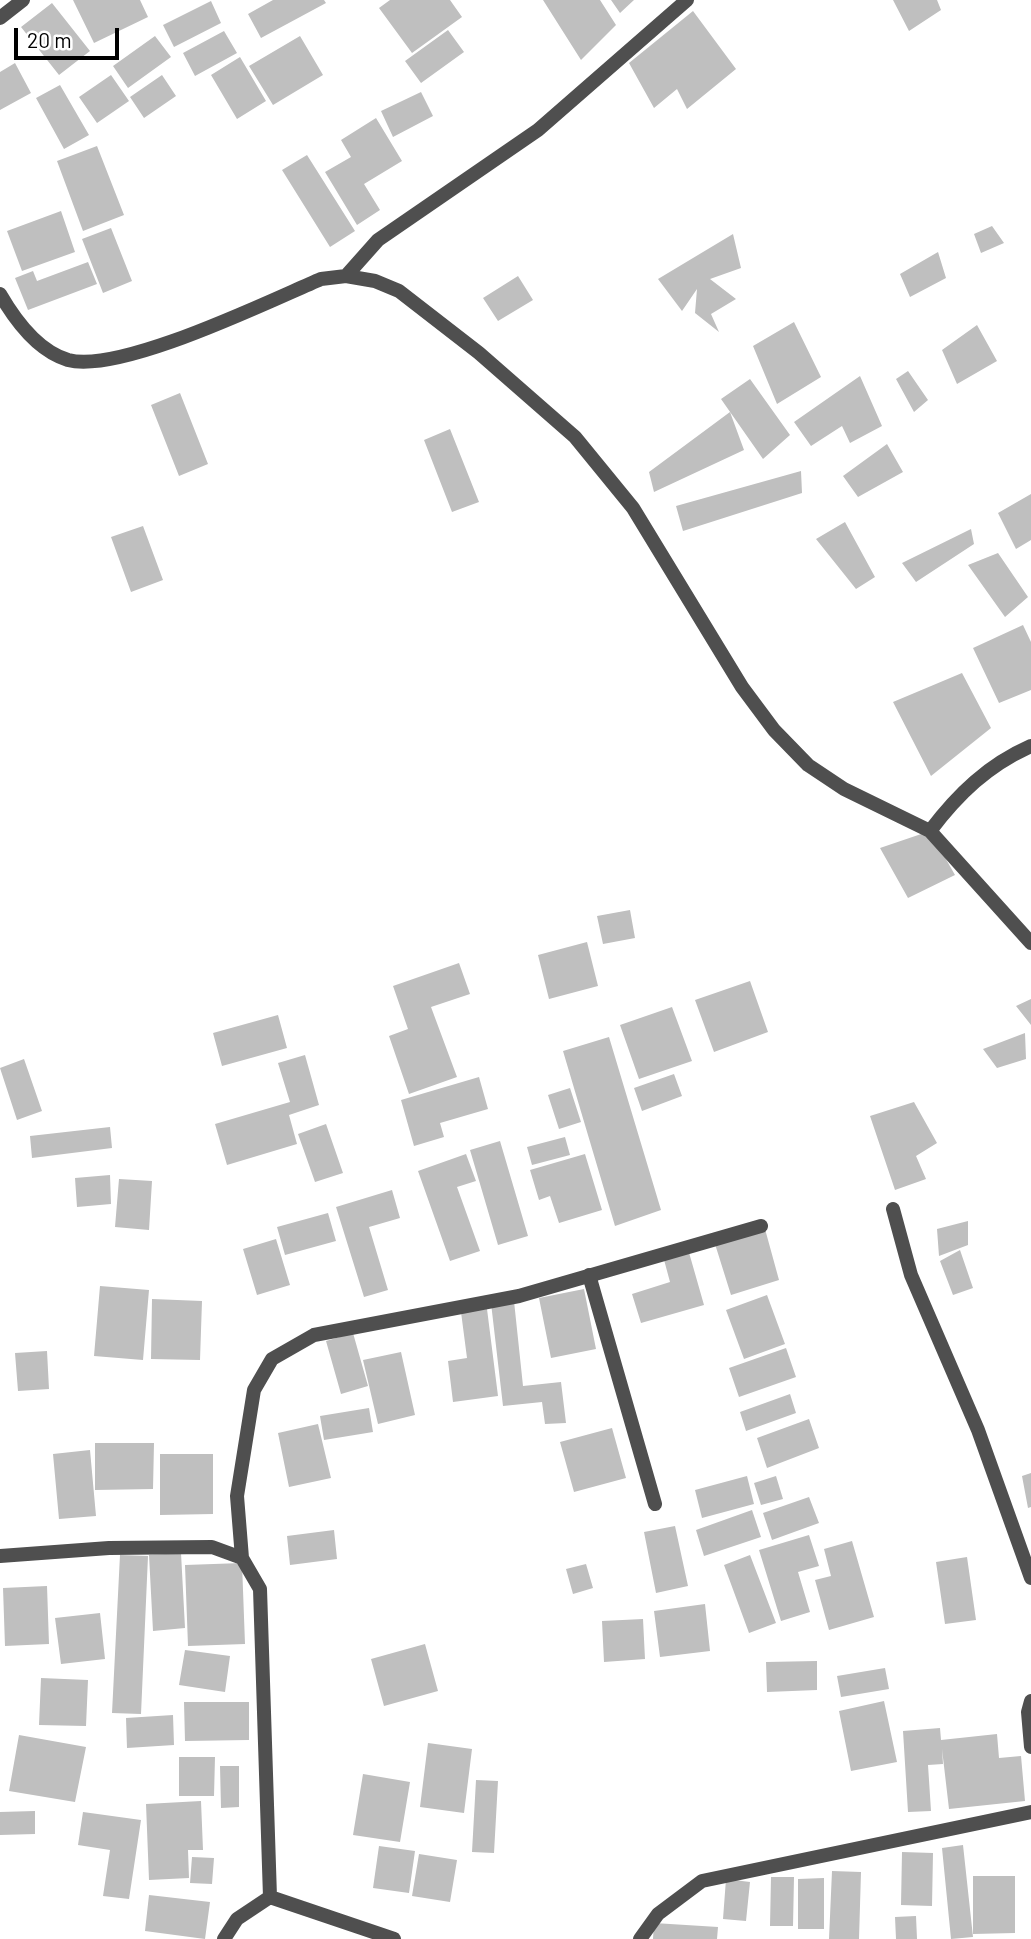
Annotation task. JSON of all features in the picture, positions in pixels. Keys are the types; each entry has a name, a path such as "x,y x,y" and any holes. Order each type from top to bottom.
{"street":[{"path":"0,18 23,0"},
{"path":"346,276 378,240 538,130 687,0"},
{"path":"0,294 12,314 44,349 66,359 83,362 137,355 321,279 346,276 375,281 416,302 575,437 607,472 634,508 742,687 774,730 808,765 844,789 930,831 1031,943"},
{"path":"930,831 956,796 1010,755 1031,746"},
{"path":"892,1209 911,1275 978,1430 1031,1578"},
{"path":"270,1897 260,1589 242,1558 237,1496 254,1390 272,1359 314,1335 519,1296 761,1226"},
{"path":"589,1275 655,1504"},
{"path":"0,1556 108,1548 212,1547 242,1558"},
{"path":"1031,1701 1028,1712 1031,1747"},
{"path":"640,1939 659,1914 702,1881 1031,1812"},
{"path":"224,1939 237,1919 270,1897"},
{"path":"270,1897 394,1939"}],"building":[{"path":"73,0 140,0 148,17 94,43"},
{"path":"273,0 324,0 326,3 261,38 248,14"},
{"path":"390,0 450,0 462,17 412,53 379,8"},
{"path":"543,0 600,0 616,25 581,60"},
{"path":"611,0 634,0 620,13"},
{"path":"893,0 937,0 941,10 909,31"},
{"path":"211,1 221,23 174,47 163,25"},
{"path":"52,3 90,51 59,75 21,27"},
{"path":"693,11 736,69 687,109 677,89 654,108 629,63"},
{"path":"448,30 464,52 421,83 405,61"},
{"path":"224,31 237,53 195,76 183,53"},
{"path":"155,36 171,57 128,88 113,66"},
{"path":"300,36 323,75 273,105 249,66"},
{"path":"240,57 266,101 237,119 211,75"},
{"path":"15,63 31,93 0,110 0,72"},
{"path":"111,75 129,101 97,123 79,97"},
{"path":"162,75 176,96 144,118 130,97"},
{"path":"60,85 89,135 64,149 36,98"},
{"path":"421,92 433,116 393,137 381,111"},
{"path":"376,118 402,161 364,184 380,210 357,225 325,172 351,157 341,140"},
{"path":"97,146 124,215 83,231 57,161"},
{"path":"307,155 355,231 330,247 282,170"},
{"path":"61,211 75,252 22,271 7,231"},
{"path":"992,226 1004,243 981,253 974,234"},
{"path":"111,228 132,281 103,293 82,239"},
{"path":"733,234 741,268 710,279 736,299 711,314 719,332 695,313 697,289 682,311 658,279"},
{"path":"938,252 946,278 910,297 900,274"},
{"path":"88,262 97,284 28,310 15,278 33,271 37,281"},
{"path":"518,276 533,300 498,321 483,298"},
{"path":"794,322 821,377 777,404 753,346"},
{"path":"977,325 997,361 957,384 942,350"},
{"path":"908,371 928,400 914,412 896,379"},
{"path":"860,376 882,426 850,443 842,426 811,446 794,422"},
{"path":"750,379 790,435 763,459 721,399"},
{"path":"180,393 208,464 179,476 151,405"},
{"path":"730,412 744,450 654,492 649,472"},
{"path":"450,429 479,502 452,512 424,440"},
{"path":"887,444 903,472 858,497 843,476"},
{"path":"801,471 802,493 683,531 676,506"},
{"path":"1031,494 1031,540 1016,549 998,513"},
{"path":"845,522 875,577 856,589 816,539"},
{"path":"143,526 163,580 131,592 111,537"},
{"path":"971,529 974,544 916,582 902,563"},
{"path":"998,553 1028,597 1005,617 968,565"},
{"path":"1023,625 1031,642 1031,690 999,703 973,648"},
{"path":"962,673 991,728 931,776 893,702"},
{"path":"930,831 955,875 908,898 880,848"},
{"path":"630,910 635,938 603,944 597,916"},
{"path":"587,942 598,986 549,999 538,955"},
{"path":"459,963 470,994 431,1007 457,1077 409,1094 389,1036 408,1029 393,986"},
{"path":"750,981 768,1032 714,1052 695,1000"},
{"path":"1031,999 1031,1025 1016,1006"},
{"path":"672,1007 692,1061 639,1079 620,1025"},
{"path":"278,1015 287,1048 222,1066 213,1033"},
{"path":"1025,1033 1026,1059 997,1068 983,1049"},
{"path":"609,1037 661,1210 615,1226 563,1051"},
{"path":"305,1055 319,1105 289,1115 297,1144 227,1165 215,1124 290,1102 278,1063"},
{"path":"24,1059 42,1111 17,1120 0,1068"},
{"path":"674,1074 682,1096 642,1111 634,1088"},
{"path":"479,1077 488,1109 440,1123 444,1137 414,1146 401,1100"},
{"path":"570,1088 581,1122 559,1129 548,1095"},
{"path":"914,1102 937,1143 916,1156 926,1179 895,1190 870,1116"},
{"path":"326,1124 343,1173 315,1182 298,1134"},
{"path":"110,1127 112,1148 32,1158 30,1136"},
{"path":"565,1137 570,1155 532,1165 527,1147"},
{"path":"500,1141 528,1236 498,1245 470,1150"},
{"path":"466,1154 476,1181 457,1187 480,1251 450,1261 418,1171"},
{"path":"585,1154 602,1210 559,1223 550,1196 539,1200 530,1170"},
{"path":"110,1175 111,1204 77,1207 75,1178"},
{"path":"119,1179 152,1181 149,1230 115,1227"},
{"path":"392,1190 400,1218 369,1227 388,1290 364,1297 336,1207"},
{"path":"328,1213 336,1241 285,1255 277,1227"},
{"path":"968,1221 968,1245 939,1256 937,1229"},
{"path":"765,1229 779,1280 731,1295 715,1244"},
{"path":"276,1239 290,1285 257,1295 243,1249"},
{"path":"688,1249 704,1305 641,1323 632,1294 670,1282 663,1256"},
{"path":"960,1250 973,1288 953,1295 940,1261"},
{"path":"100,1286 149,1290 143,1360 94,1356"},
{"path":"584,1289 596,1349 551,1358 539,1298"},
{"path":"767,1295 785,1344 744,1359 726,1310"},
{"path":"152,1299 202,1301 200,1360 151,1359"},
{"path":"514,1301 523,1386 561,1382 566,1423 545,1424 542,1402 503,1406 491,1303"},
{"path":"487,1309 498,1396 453,1402 448,1361 467,1358 461,1312"},
{"path":"353,1333 368,1386 341,1394 326,1341"},
{"path":"786,1348 796,1377 739,1397 729,1368"},
{"path":"47,1351 49,1389 18,1391 15,1353"},
{"path":"401,1352 415,1415 378,1424 363,1360"},
{"path":"790,1394 796,1413 746,1431 740,1412"},
{"path":"369,1408 373,1432 324,1440 320,1416"},
{"path":"809,1419 819,1448 767,1468 757,1438"},
{"path":"318,1424 331,1478 289,1487 278,1433"},
{"path":"612,1428 626,1478 574,1492 560,1442"},
{"path":"95,1443 154,1443 153,1489 95,1490"},
{"path":"90,1450 96,1516 59,1519 53,1454"},
{"path":"160,1454 213,1454 213,1514 160,1515"},
{"path":"1031,1473 1031,1507 1028,1508 1022,1476"},
{"path":"747,1476 754,1504 702,1518 695,1490"},
{"path":"776,1476 783,1499 761,1505 754,1483"},
{"path":"809,1497 819,1523 772,1540 763,1513"},
{"path":"752,1510 761,1537 704,1556 696,1530"},
{"path":"675,1526 688,1586 656,1593 644,1532"},
{"path":"334,1530 337,1559 290,1565 287,1536"},
{"path":"809,1535 819,1566 798,1572 810,1612 781,1621 759,1550"},
{"path":"852,1541 874,1617 829,1630 815,1580 831,1576 824,1549"},
{"path":"181,1553 185,1628 153,1631 149,1555"},
{"path":"120,1555 148,1556 141,1714 112,1713"},
{"path":"750,1555 776,1623 749,1633 724,1565"},
{"path":"967,1557 976,1620 945,1624 936,1562"},
{"path":"242,1563 245,1644 188,1646 185,1565"},
{"path":"586,1564 593,1588 573,1594 566,1569"},
{"path":"47,1586 49,1644 5,1646 3,1588"},
{"path":"705,1604 710,1651 660,1657 654,1611"},
{"path":"100,1613 105,1659 61,1664 55,1618"},
{"path":"643,1619 645,1659 604,1662 602,1621"},
{"path":"425,1644 438,1691 384,1706 371,1659"},
{"path":"185,1650 230,1656 225,1692 179,1685"},
{"path":"817,1661 817,1690 767,1692 766,1662"},
{"path":"885,1668 889,1689 841,1697 837,1676"},
{"path":"41,1678 88,1680 86,1726 39,1725"},
{"path":"884,1701 897,1762 851,1771 839,1711"},
{"path":"184,1702 249,1702 249,1740 185,1741"},
{"path":"173,1715 174,1745 127,1748 126,1718"},
{"path":"940,1728 941,1740 997,1734 999,1758 1021,1756 1025,1801 949,1809 942,1749 943,1764 928,1765 931,1811 908,1812 903,1731"},
{"path":"19,1735 86,1747 75,1802 9,1791"},
{"path":"428,1743 472,1749 464,1813 420,1807"},
{"path":"179,1757 215,1757 214,1796 179,1796"},
{"path":"220,1766 239,1766 239,1807 221,1808"},
{"path":"363,1774 410,1782 400,1842 353,1835"},
{"path":"476,1780 498,1781 494,1853 472,1852"},
{"path":"201,1801 203,1850 188,1850 189,1878 149,1880 146,1804"},
{"path":"35,1811 35,1834 0,1835 0,1812"},
{"path":"83,1812 141,1820 129,1899 103,1896 110,1850 78,1845"},
{"path":"963,1845 973,1937 951,1939 942,1848"},
{"path":"379,1846 415,1851 409,1893 373,1888"},
{"path":"902,1852 933,1853 932,1906 901,1905"},
{"path":"419,1854 457,1860 450,1902 412,1896"},
{"path":"192,1857 214,1858 212,1884 190,1883"},
{"path":"832,1871 861,1872 859,1939 829,1939"},
{"path":"973,1876 1015,1876 1015,1933 973,1934"},
{"path":"771,1877 794,1877 793,1926 770,1926"},
{"path":"824,1878 824,1929 798,1929 798,1879"},
{"path":"726,1879 750,1882 746,1921 723,1919"},
{"path":"149,1895 210,1902 205,1939 145,1931"},
{"path":"916,1916 917,1939 896,1939 895,1917"},
{"path":"654,1923 718,1927 717,1939 653,1939"}]}
